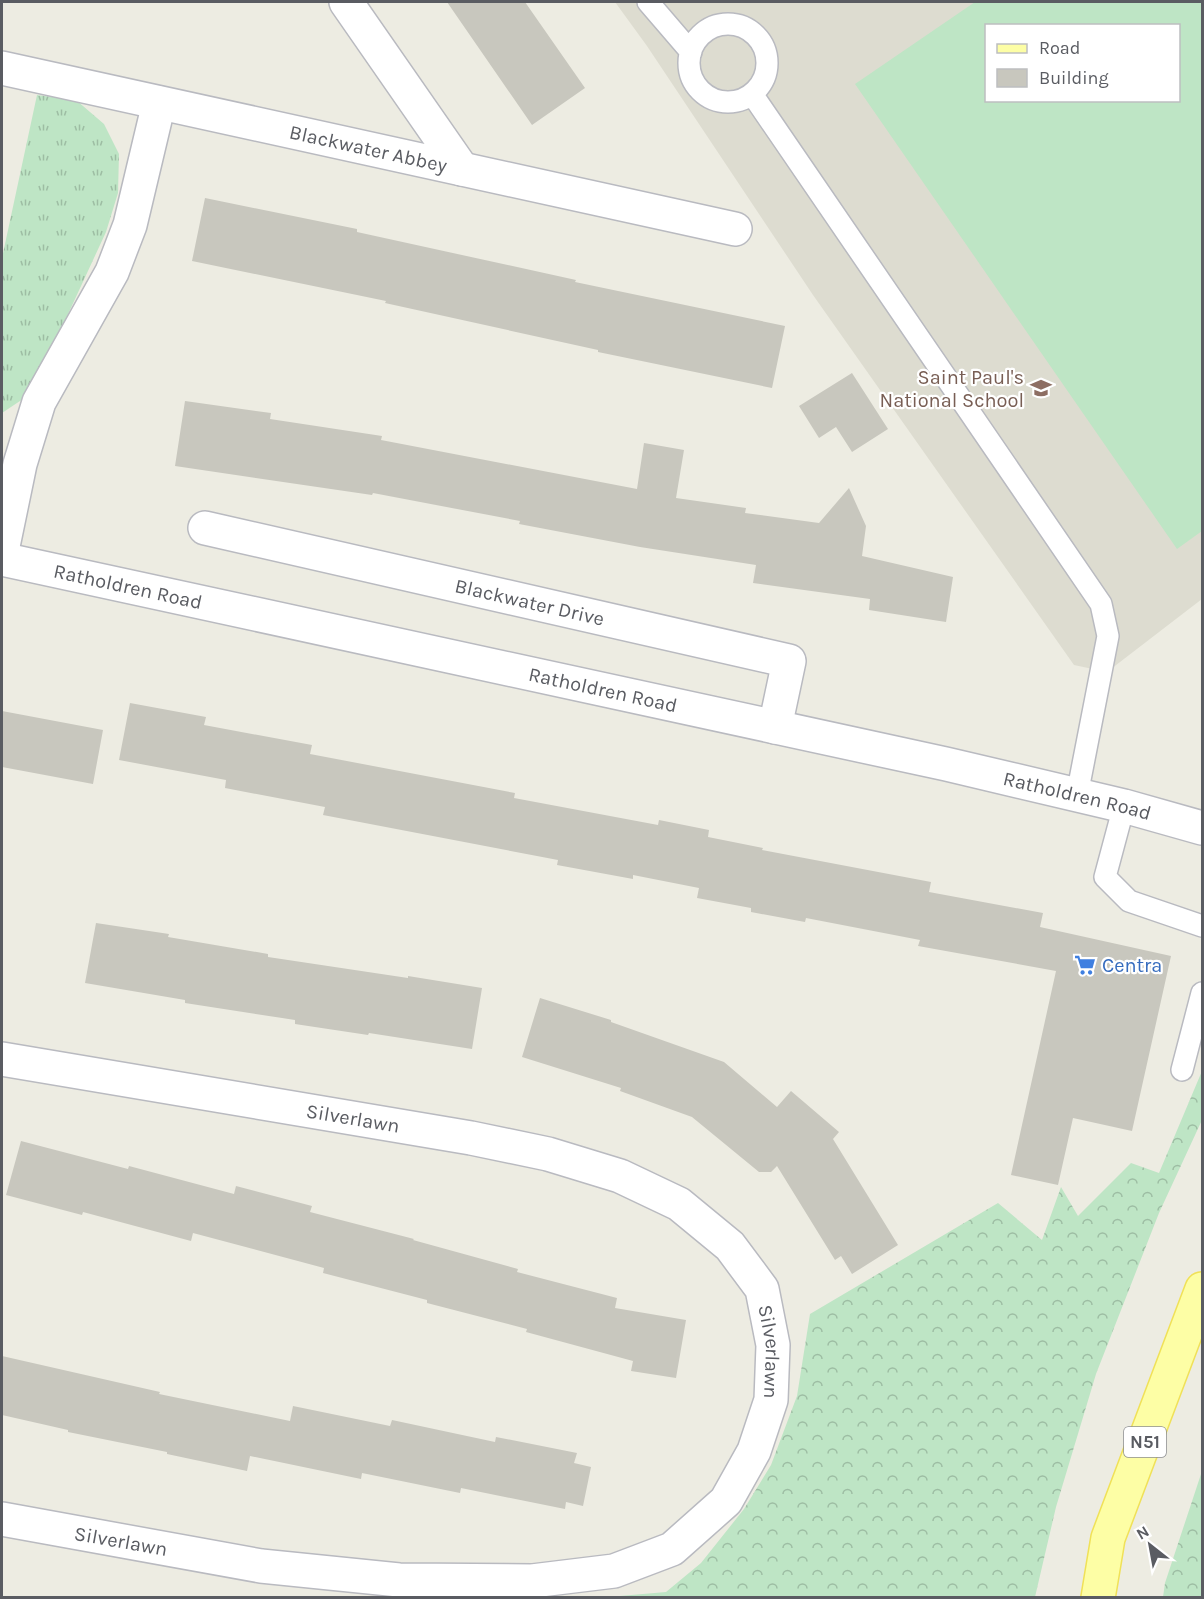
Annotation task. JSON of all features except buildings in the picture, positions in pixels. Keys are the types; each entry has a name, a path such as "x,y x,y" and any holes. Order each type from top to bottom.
{"main road":[{"name":"N51","path":"1098,1598 1108,1538 1203,1289"}],"street":[{"path":"346,2 462,170"},
{"name":"Blackwater Abbey","path":"2,68 735,229"},
{"path":"2,551 20,464 39,402 112,272 130,225 159,103"},
{"name":"Blackwater Drive","path":"205,528 789,661 775,727"},
{"name":"Ratholdren Road","path":"2,559 946,764 1124,806 1203,828"},
{"name":"Silverlawn","path":"2,1059 471,1138 548,1154 620,1176 679,1204 730,1246 762,1289 773,1345 771,1400 754,1451 726,1501 672,1549 614,1572 532,1581 399,1580 261,1566 2,1519"}],"lane":[{"path":"648,2 691,52"},
{"path":"716,26 740,26 759,40 765,51 767,62 765,74 760,85 752,94 741,100 717,101 706,96 691,76 689,64 691,52 705,32 716,26"},
{"path":"752,94 1101,604 1108,636 1077,795"},
{"path":"1124,806 1105,877 1129,901 1203,926"},
{"path":"1182,1070 1203,993"}],"shaded area":[{"name":"Saint Paul's National School","path":"615,2 1202,2 1202,599 1107,672 1074,665 813,295 647,46"}],"green space":[{"path":"975,2 1202,2 1202,531 1177,549 855,84"},
{"path":"37,95 76,100 104,124 119,154 118,193 106,232 63,325 27,388 26,397 2,413 2,258"},
{"path":"1202,1071 1202,1120 1159,1213 1096,1374 1056,1507 1035,1597 608,1597 666,1592 701,1563 744,1509 771,1465 797,1396 810,1314 998,1203 1042,1240 1061,1187 1078,1216 1131,1163 1159,1173"},
{"path":"1202,1471 1202,1597 1163,1597 1165,1583"}],"place":[{"name":"Saint Paul's National School","path":"1041,388"},
{"name":"Centra","path":"1085,965"}]}
